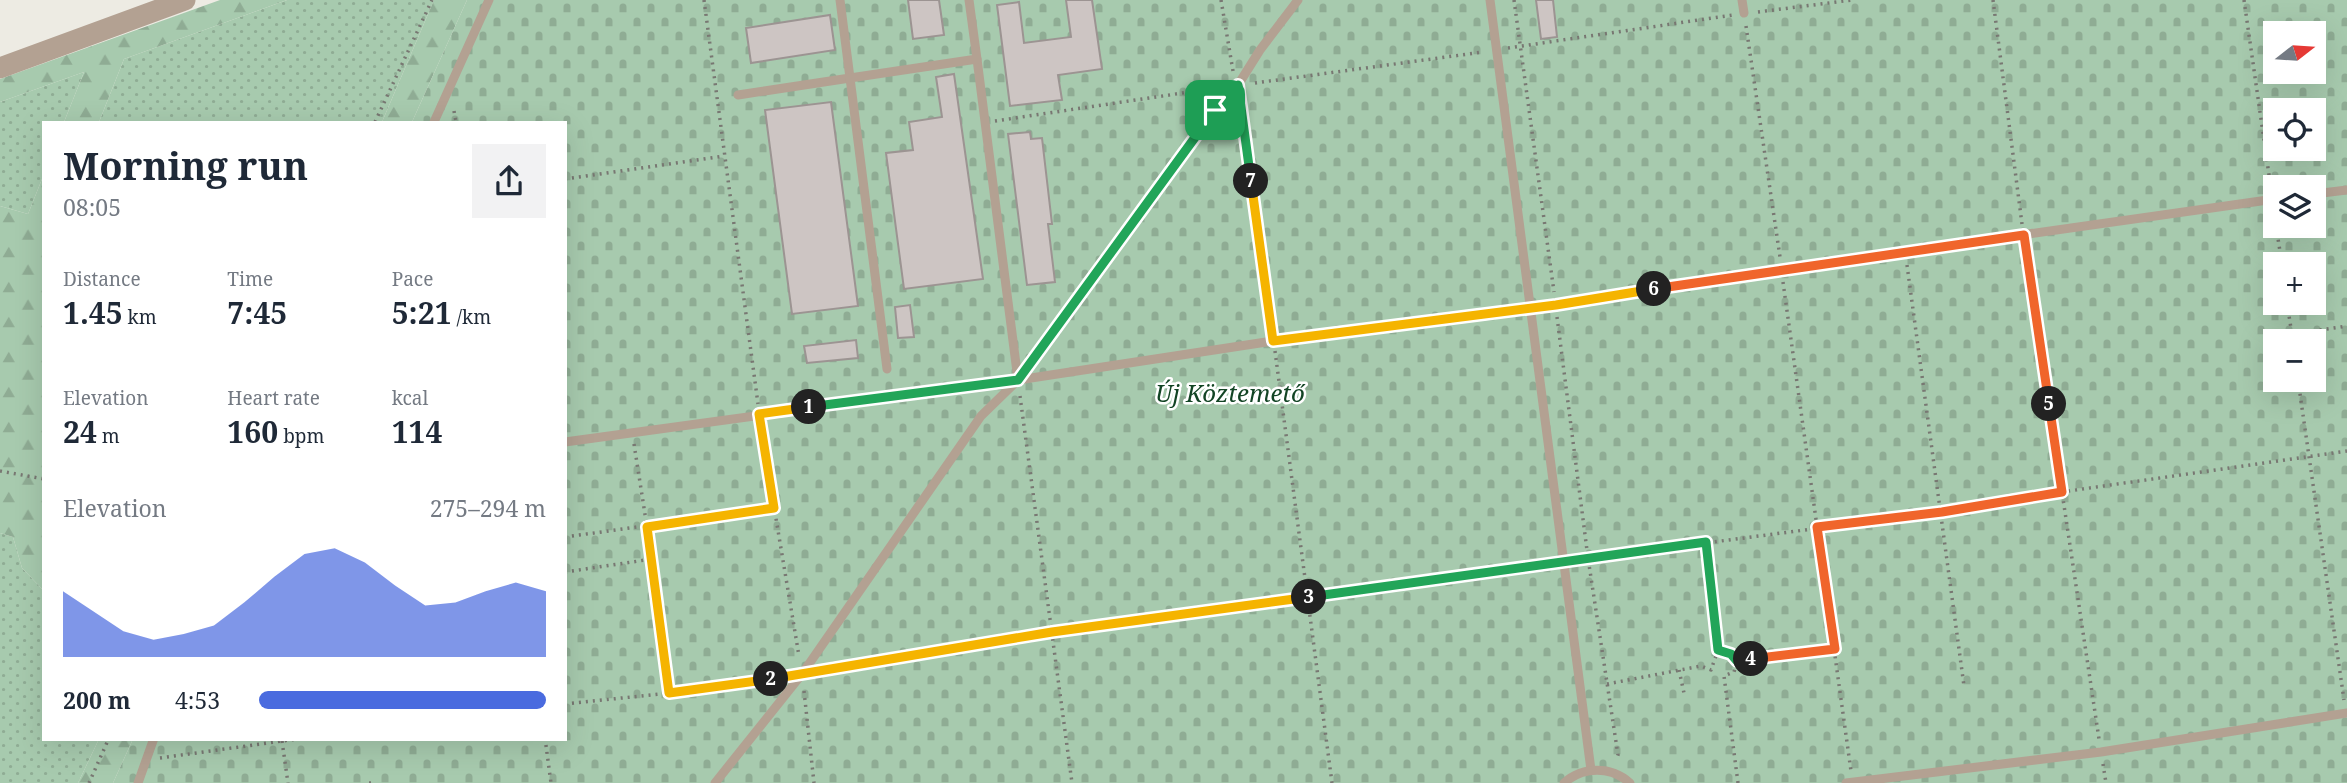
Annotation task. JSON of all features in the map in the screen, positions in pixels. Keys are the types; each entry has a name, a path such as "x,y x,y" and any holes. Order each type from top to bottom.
{"street":[{"path":"0,68 185,0"}],"lane":[{"path":"434,121 489,0"},
{"path":"840,0 887,369"},
{"path":"969,0 1018,380"},
{"path":"715,783 802,674 981,416 1018,380 1215,110 1238,85 1260,50 1298,0"},
{"path":"1490,0 1591,770"},
{"path":"1742,0 1744,13"},
{"path":"738,94 977,59"},
{"path":"2326,193 2347,190"},
{"path":"567,442 1018,380 1273,341 1556,305 1781,269 2263,202"},
{"path":"1849,783 2101,752 2347,713"},
{"path":"138,783 153,741"},
{"path":"1564,783 1572,776 1591,770 1611,771 1630,783"}],"path":[{"path":"375,121 432,0"},
{"path":"704,0 759,414 802,674 814,783"},
{"path":"1221,0 1231,67 1238,85 1332,783"},
{"path":"1514,0 1588,558 1618,755 1611,771"},
{"path":"986,122 1744,13 1852,0"},
{"path":"1993,0 2024,235 2106,783"},
{"path":"2244,0 2270,175"},
{"path":"1744,13 1835,649 1849,783"},
{"path":"567,179 724,156"},
{"path":"1905,251 1964,686"},
{"path":"2326,329 2347,326"},
{"path":"1018,380 1072,783"},
{"path":"2300,392 2347,713"},
{"path":"632,432 669,693"},
{"path":"567,704 669,693 802,674 1052,632 1942,512 2347,451"},
{"path":"0,471 42,479"},
{"path":"567,537 774,508"},
{"path":"1607,684 1701,666 1710,670 1718,650 1706,542"},
{"path":"567,572 652,559"},
{"path":"1737,661 1835,649"},
{"path":"1718,650 1731,654 1737,661"},
{"path":"1737,661 1734,672 1724,676 1738,783"},
{"path":"1679,670 1684,693"},
{"path":"89,783 108,741"},
{"path":"147,754 160,758 275,741"},
{"path":"282,741 288,783"},
{"path":"545,741 551,783"}],"green space":[{"path":"220,0 287,0 124,59 99,121 64,121 84,72 0,102 0,79"},
{"path":"287,0 434,0 382,121 99,121 124,59"},
{"path":"434,0 467,0 412,121 382,121"},
{"name":"Új Köztemető","path":"467,0 2347,0 2347,783 113,783 132,741 567,741 567,121 412,121"},
{"path":"84,72 64,121 42,121 42,179 28,214 0,206 0,102"},
{"path":"42,179 42,589 22,568 13,537 0,533 0,206 28,214"},
{"path":"0,533 13,537 22,568 42,589 42,741 98,741 78,783 0,783"},
{"path":"98,741 132,741 113,783 78,783"}],"building":[{"path":"908,0 939,0 944,35 913,39"},
{"path":"1066,0 1092,0 1102,69 1058,75 1062,100 1010,106 997,5 1019,2 1024,43 1071,37"},
{"path":"1536,0 1553,0 1557,37 1541,39"},
{"path":"830,15 835,50 751,63 746,28"},
{"path":"954,74 983,279 904,289 886,153 913,150 909,122 942,117 936,77"},
{"path":"831,102 858,306 792,314 765,110"},
{"path":"1030,132 1031,139 1042,138 1052,224 1048,224 1055,282 1027,285 1008,134"},
{"path":"910,305 914,337 898,338 895,307"},
{"path":"856,340 858,358 807,363 804,346"}],"route":[{"path":"1238,85 1273,341 1556,305 1781,269 2024,235 2062,492 1942,512 1817,527 1835,649 1737,661 1731,654 1718,650 1706,542 1052,632 802,674 669,693 647,527 774,508 759,414 1018,380 1215,110 1238,85"}]}
